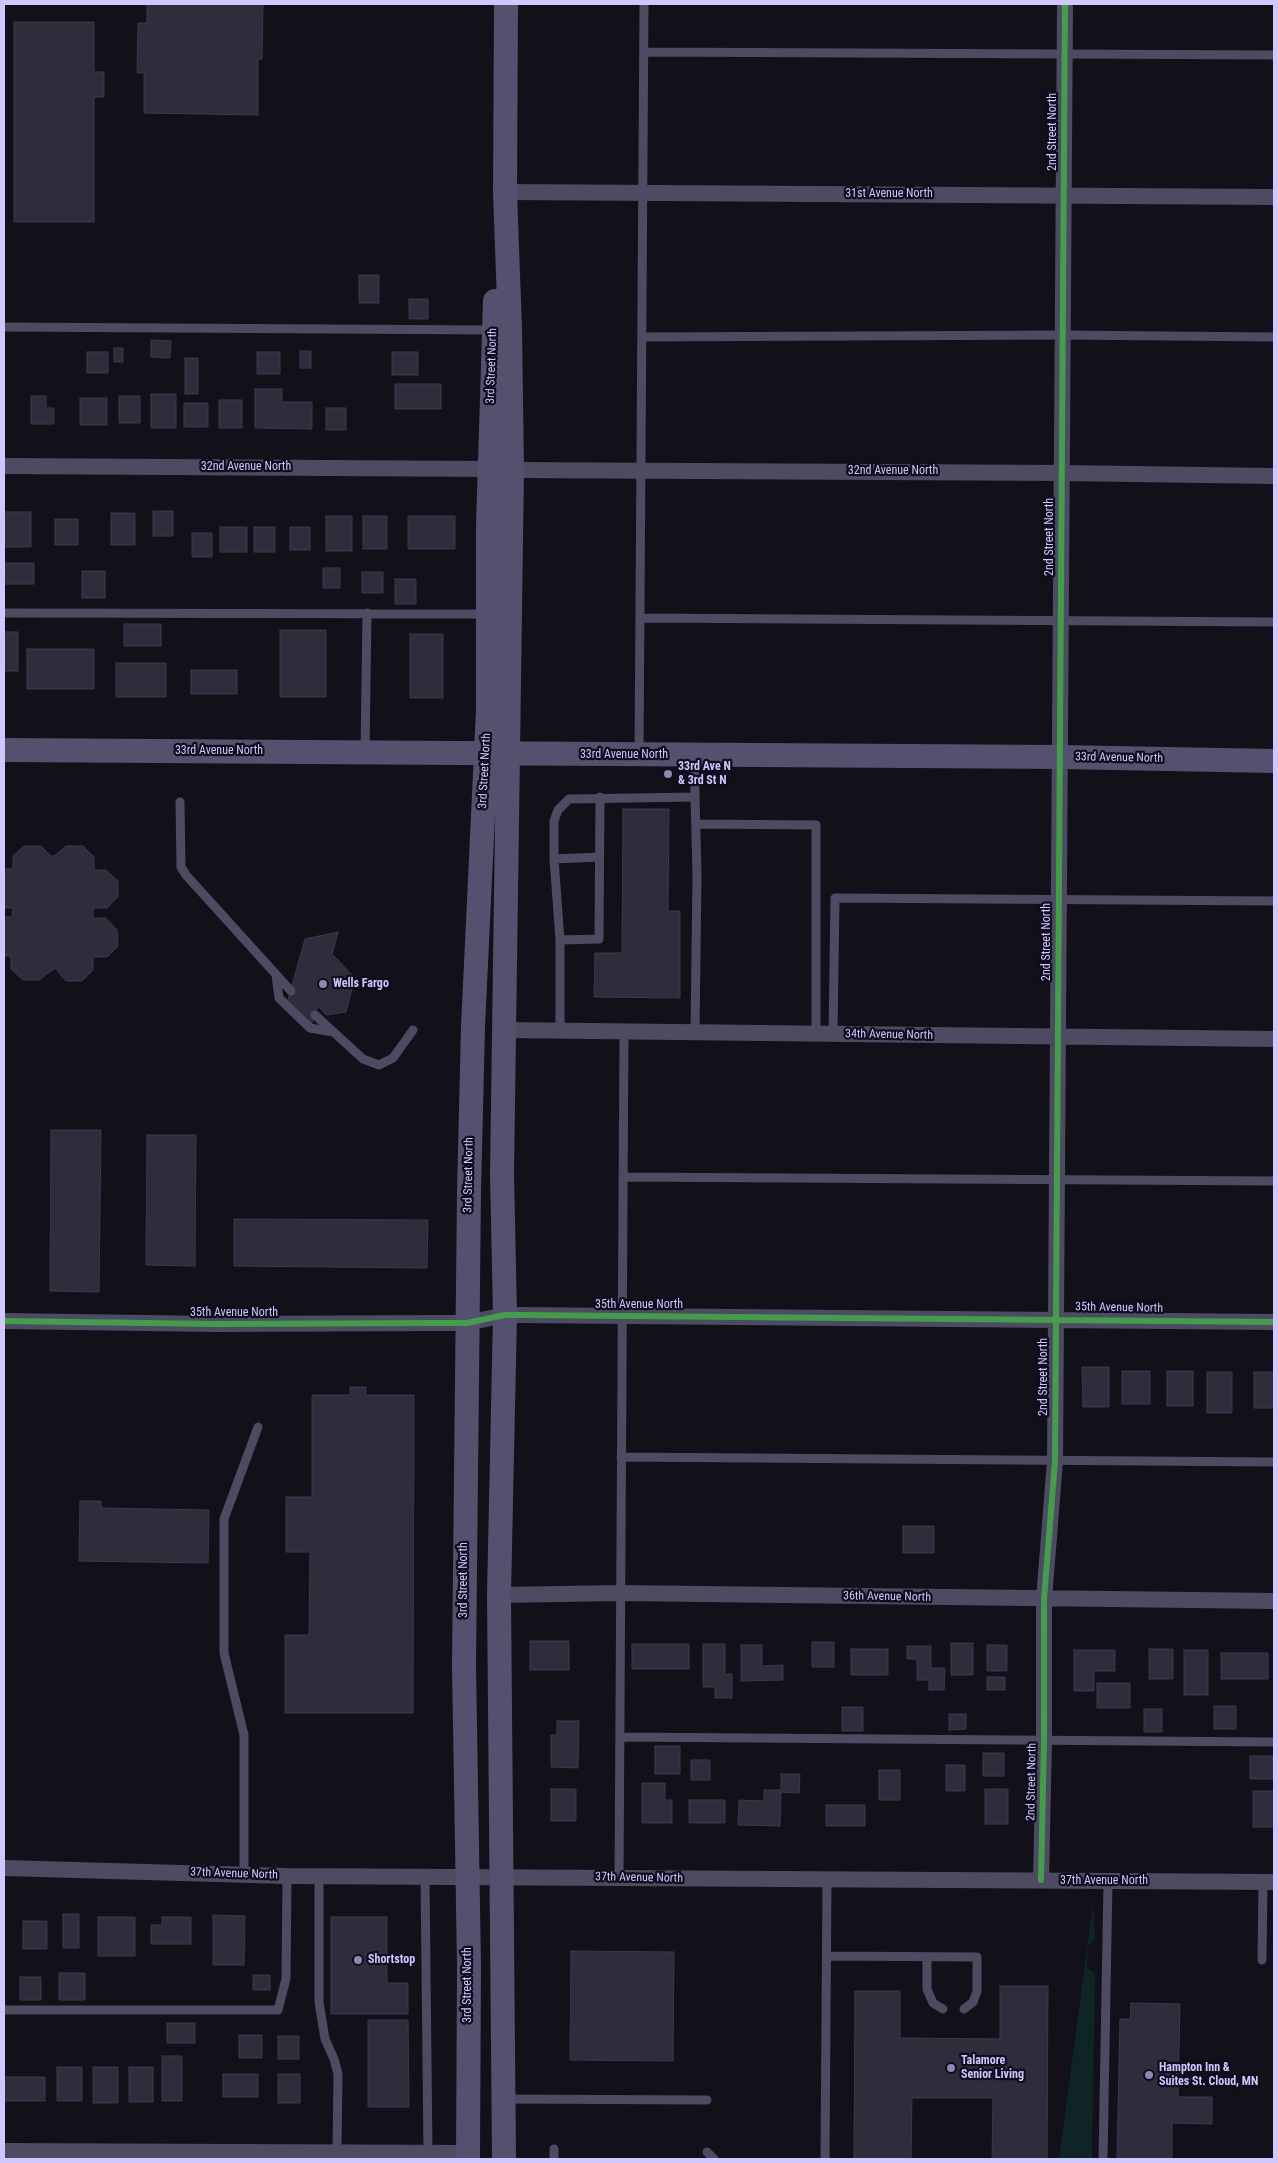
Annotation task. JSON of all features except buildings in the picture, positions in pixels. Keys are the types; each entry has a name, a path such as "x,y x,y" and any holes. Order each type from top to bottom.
{"main road":[{"name":"3rd Street North","path":"504,2159 503,1876 499,1595 505,1315 502,1174 505,1030 496,754 488,614 510,329 505,192 506,4"},
{"name":"3rd Street North","path":"468,2156 469,1965 466,1876 464,1666 471,1070 496,754 500,470 494,330 498,247 505,192"},
{"name":"33rd Avenue North","path":"4,750 1060,757 1274,762"}],"street":[{"name":"2nd Street North","path":"1041,1880 1044,1740 1044,1599 1055,1460 1065,4"},
{"name":"31st Avenue North","path":"505,192 1274,196"},
{"name":"32nd Avenue North","path":"4,466 1274,476"},
{"name":"34th Avenue North","path":"505,1030 1274,1039"},
{"name":"35th Avenue North","path":"4,1321 216,1324 467,1323 505,1315 1274,1322"},
{"name":"36th Avenue North","path":"499,1595 620,1594 1274,1600"},
{"name":"37th Avenue North","path":"4,1868 287,1876 1269,1882"},
{"path":"4,2152 337,2152 428,2153 468,2156"}],"lane":[{"path":"639,754 644,4"},
{"path":"644,52 1274,55"},
{"path":"4,327 494,330"},
{"path":"642,337 1062,335 1274,337"},
{"path":"4,613 488,614"},
{"path":"365,752 367,613"},
{"path":"640,618 1274,622"},
{"path":"694,755 696,824 695,1032"},
{"path":"560,1031 560,940 554,859 554,821 558,810 569,799 600,797 695,797"},
{"path":"560,940 599,940 600,797"},
{"path":"180,802 181,867 186,875 291,991"},
{"path":"696,824 816,825 816,1034"},
{"path":"554,859 599,857"},
{"path":"833,1034 835,898 1274,901"},
{"path":"276,975 280,998 310,1028 333,1032"},
{"path":"315,1015 363,1059 379,1065 393,1058 413,1030"},
{"path":"619,1878 624,1031"},
{"path":"623,1177 1274,1181"},
{"path":"244,1874 244,1735 224,1653 224,1520 258,1427"},
{"path":"621,1458 1274,1462"},
{"path":"620,1738 1274,1742"},
{"path":"4,2010 278,2010 286,1979 287,1876"},
{"path":"319,1876 320,2011 325,2039 338,2074 337,2152"},
{"path":"425,1876 428,2153"},
{"path":"825,2159 827,1879"},
{"path":"1103,2159 1108,1881"},
{"path":"1262,1960 1269,1882"},
{"path":"827,1956 977,1957 977,1991 974,2002 964,2009"},
{"path":"927,1957 927,1989 933,2003 944,2008"},
{"path":"504,2099 708,2100"},
{"path":"554,2149 554,2159"},
{"path":"706,2152 714,2159"}],"green space":[{"path":"1093,1903 1095,1937 1088,1946 1087,1968 1095,1973 1092,2159 1059,2159"}],"cycle path":[{"path":"1041,1880 1044,1740 1044,1599 1055,1461 1065,4"},
{"path":"4,1321 216,1324 467,1323 505,1315 519,1315 1274,1322"}],"place":[{"name":"33rd Ave N & 3rd St N","path":"668,774"},
{"name":"Wells Fargo","path":"323,984"},
{"name":"Shortstop","path":"358,1960"},
{"name":"Talamore Senior Living","path":"951,2068"},
{"name":"Hampton Inn & Suites St. Cloud, MN","path":"1149,2075"}]}
